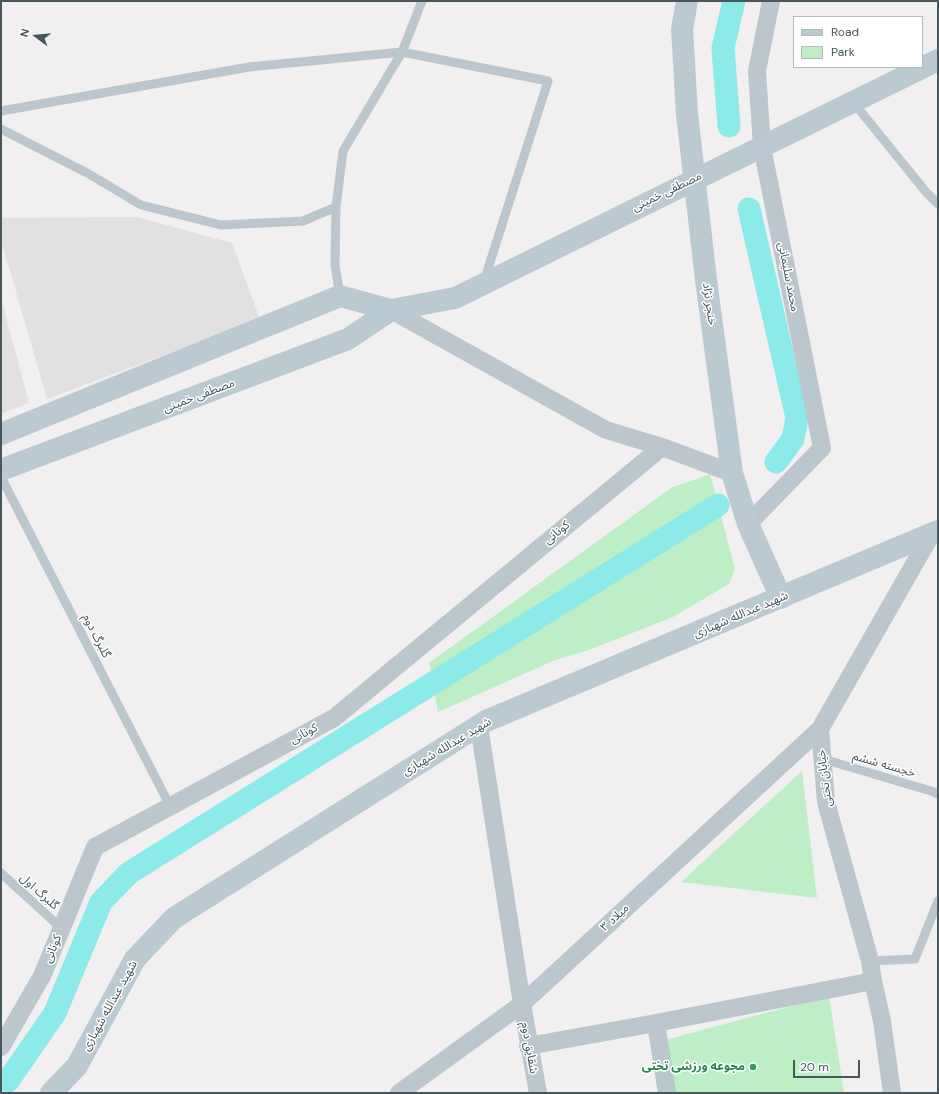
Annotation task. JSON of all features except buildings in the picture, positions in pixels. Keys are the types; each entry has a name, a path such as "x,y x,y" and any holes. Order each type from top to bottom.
{"street":[{"name":"خنجر نژاد","path":"686,1 682,29 687,114 732,473 748,524 781,598"},
{"name":"محمد سلیمانی","path":"748,524 822,448 762,147 757,71 771,1"},
{"name":"مصطفی خمینی","path":"923,67 938,60"},
{"name":"مصطفی خمینی","path":"1,470 348,339 391,310 454,298 922,68"},
{"name":"مصطفی خمینی","path":"340,296 391,310"},
{"path":"1,434 340,296"},
{"path":"391,310 606,430 662,447 732,473"},
{"name":"کونانی","path":"1,1047 42,976 95,847 334,718 662,447"},
{"path":"820,729 935,532"},
{"name":"شهید عبدالله شهبازی","path":"51,1093 77,1066 135,959 174,918 486,721 935,532"},
{"name":"شقایق دوم","path":"479,726 528,1046 538,1093"},
{"name":"خیابان تختی","path":"820,729 826,802 870,961 882,1021 892,1093"},
{"name":"میلاد ۳","path":"401,1092 522,1004 820,729"},
{"path":"528,1046 656,1024 873,981"},
{"path":"656,1024 667,1093"}],"lane":[{"path":"340,296 335,265 336,207 343,151 402,52 422,1"},
{"path":"1,111 249,67 402,52 548,81 482,284"},
{"path":"853,102 926,192 938,204"},
{"path":"1,129 89,174 141,205 221,225 303,221 336,207"},
{"name":"گلبرگ دوم","path":"1,476 170,806"},
{"name":"خجسته ششم","path":"823,759 938,794"},
{"name":"گلبرگ اول","path":"1,873 62,928"},
{"path":"870,961 915,959 938,901"}],"shaded area":[{"path":"137,217 232,243 260,319 47,399 1,240 1,218"},
{"path":"1,298 29,403 1,414"}],"green space":[{"path":"710,474 735,569 729,584 673,617 589,650 555,660 438,712 429,663 671,488"},
{"path":"802,771 817,898 681,882"},
{"name":"مجوعه ورزشی تختی","path":"829,996 844,1093 669,1093 661,1041"}],"waterway":[{"path":"729,126 723,48 734,1"},
{"path":"749,209 797,418 793,439 776,462"},
{"path":"8,1081 55,1013 101,902 129,873 718,505"}],"place":[{"name":"مجوعه ورزشی تختی","path":"753,1067"}]}
